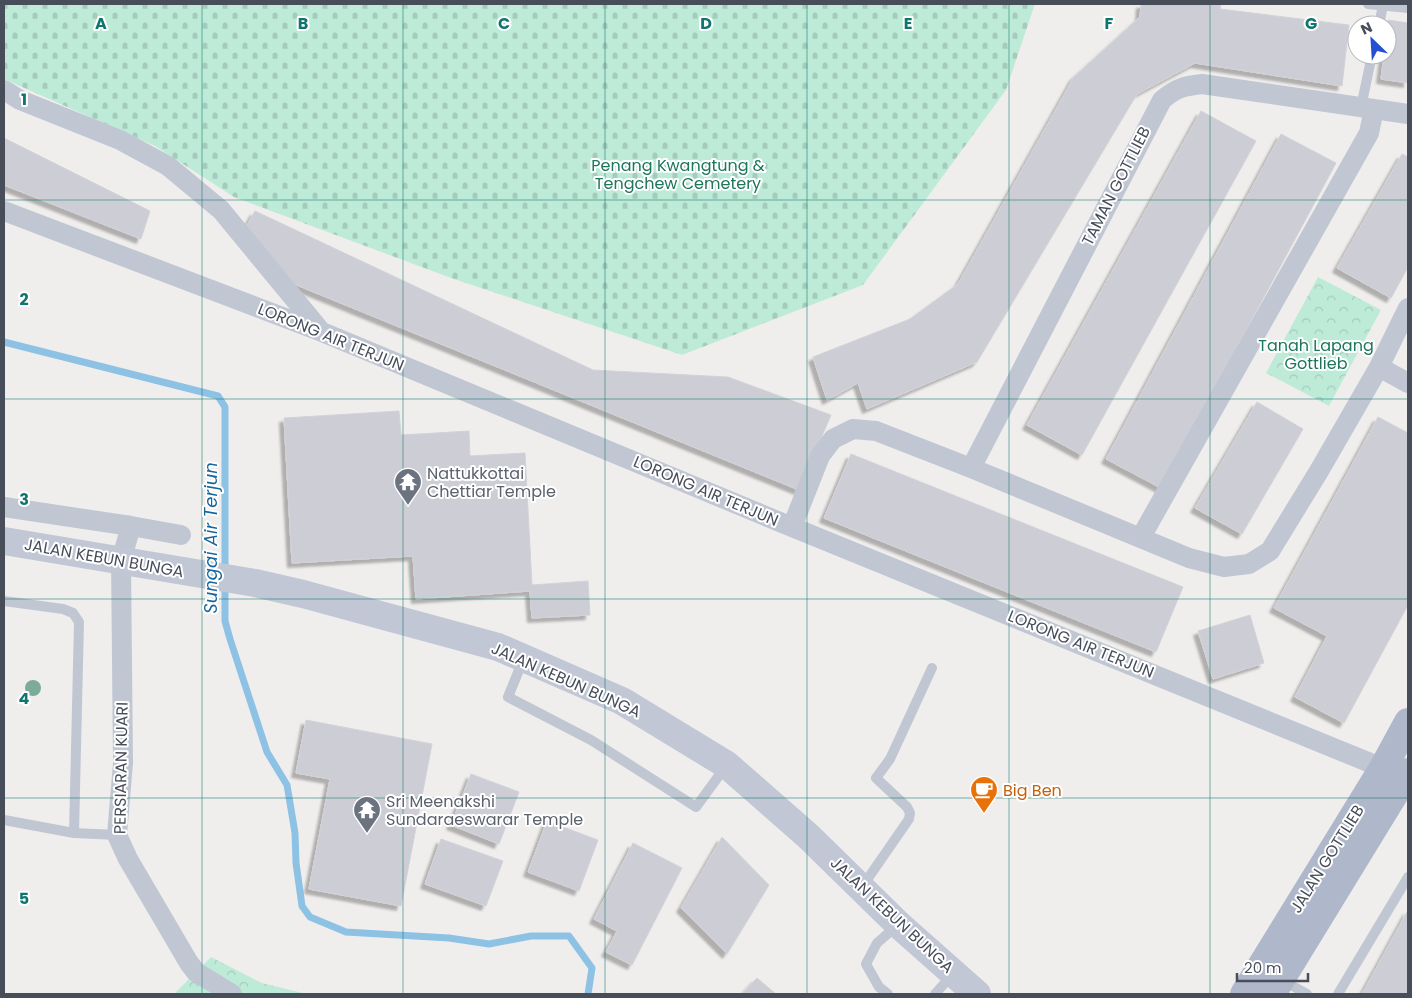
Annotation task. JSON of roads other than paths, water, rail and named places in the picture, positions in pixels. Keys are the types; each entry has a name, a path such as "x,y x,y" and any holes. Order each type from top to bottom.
{"main road":[{"name":"JALAN GOTTLIEB","path":"1277,987 1401,774 1408,722"},
{"name":"JALAN GOTTLIEB","path":"1244,994 1401,774"}],"street":[{"name":"TAMAN GOTTLIEB","path":"971,468 1162,100 1175,89 1202,84 1408,114"},
{"path":"4,90 20,100 120,140 168,166 221,210 322,332"},
{"path":"1141,537 1369,133 1368,108"},
{"name":"LORONG AIR TERJUN","path":"4,211 322,332 792,527 1401,774"},
{"path":"792,527 820,456 833,439 853,429 876,431 1189,558 1224,567 1249,564 1270,551 1320,471 1379,367 1408,308"},
{"path":"1379,367 1408,383"},
{"path":"4,507 181,535"},
{"name":"PERSIARAN KUARI","path":"131,526 121,561 123,763 117,835 128,859 189,964 196,972 232,994"},
{"name":"JALAN KEBUN BUNGA","path":"4,541 256,583 303,594 498,647 622,701 726,765 808,836 899,925 977,994"}],"lane":[{"path":"1368,4 1408,8"},
{"path":"1381,15 1383,5"},
{"path":"1368,108 1371,65"},
{"path":"4,601 63,609 73,614 79,622 74,833"},
{"path":"524,659 508,697 591,740 696,807 726,765"},
{"path":"862,887 909,819 908,807 876,778 890,759 932,668"},
{"path":"4,820 74,833 117,835"},
{"path":"1338,994 1408,877"},
{"path":"888,994 879,987 866,964 877,943 899,925"},
{"path":"934,994 954,973"},
{"path":"1277,987 1307,994"}],"waterway":[{"name":"Sungai Air Terjun","path":"4,342 218,396 225,407 225,573"},
{"name":"Sungai Air Terjun","path":"225,584 225,621 230,639 267,752 287,785 295,833 296,863 302,906 310,917 346,932 449,938 489,944 531,936 569,936 592,968 588,994"}],"place":[{"name":"Nattukkottai Chettiar Temple","path":"408,506"},
{"name":"Big Ben","path":"984,814"},
{"name":"Sri Meenakshi Sundaraeswarar Temple","path":"367,834"}],"park label":[{"name":"Penang Kwangtung & Tengchew Cemetery","path":"678,174"},
{"name":"Tanah Lapang Gottlieb","path":"1316,354"}]}
